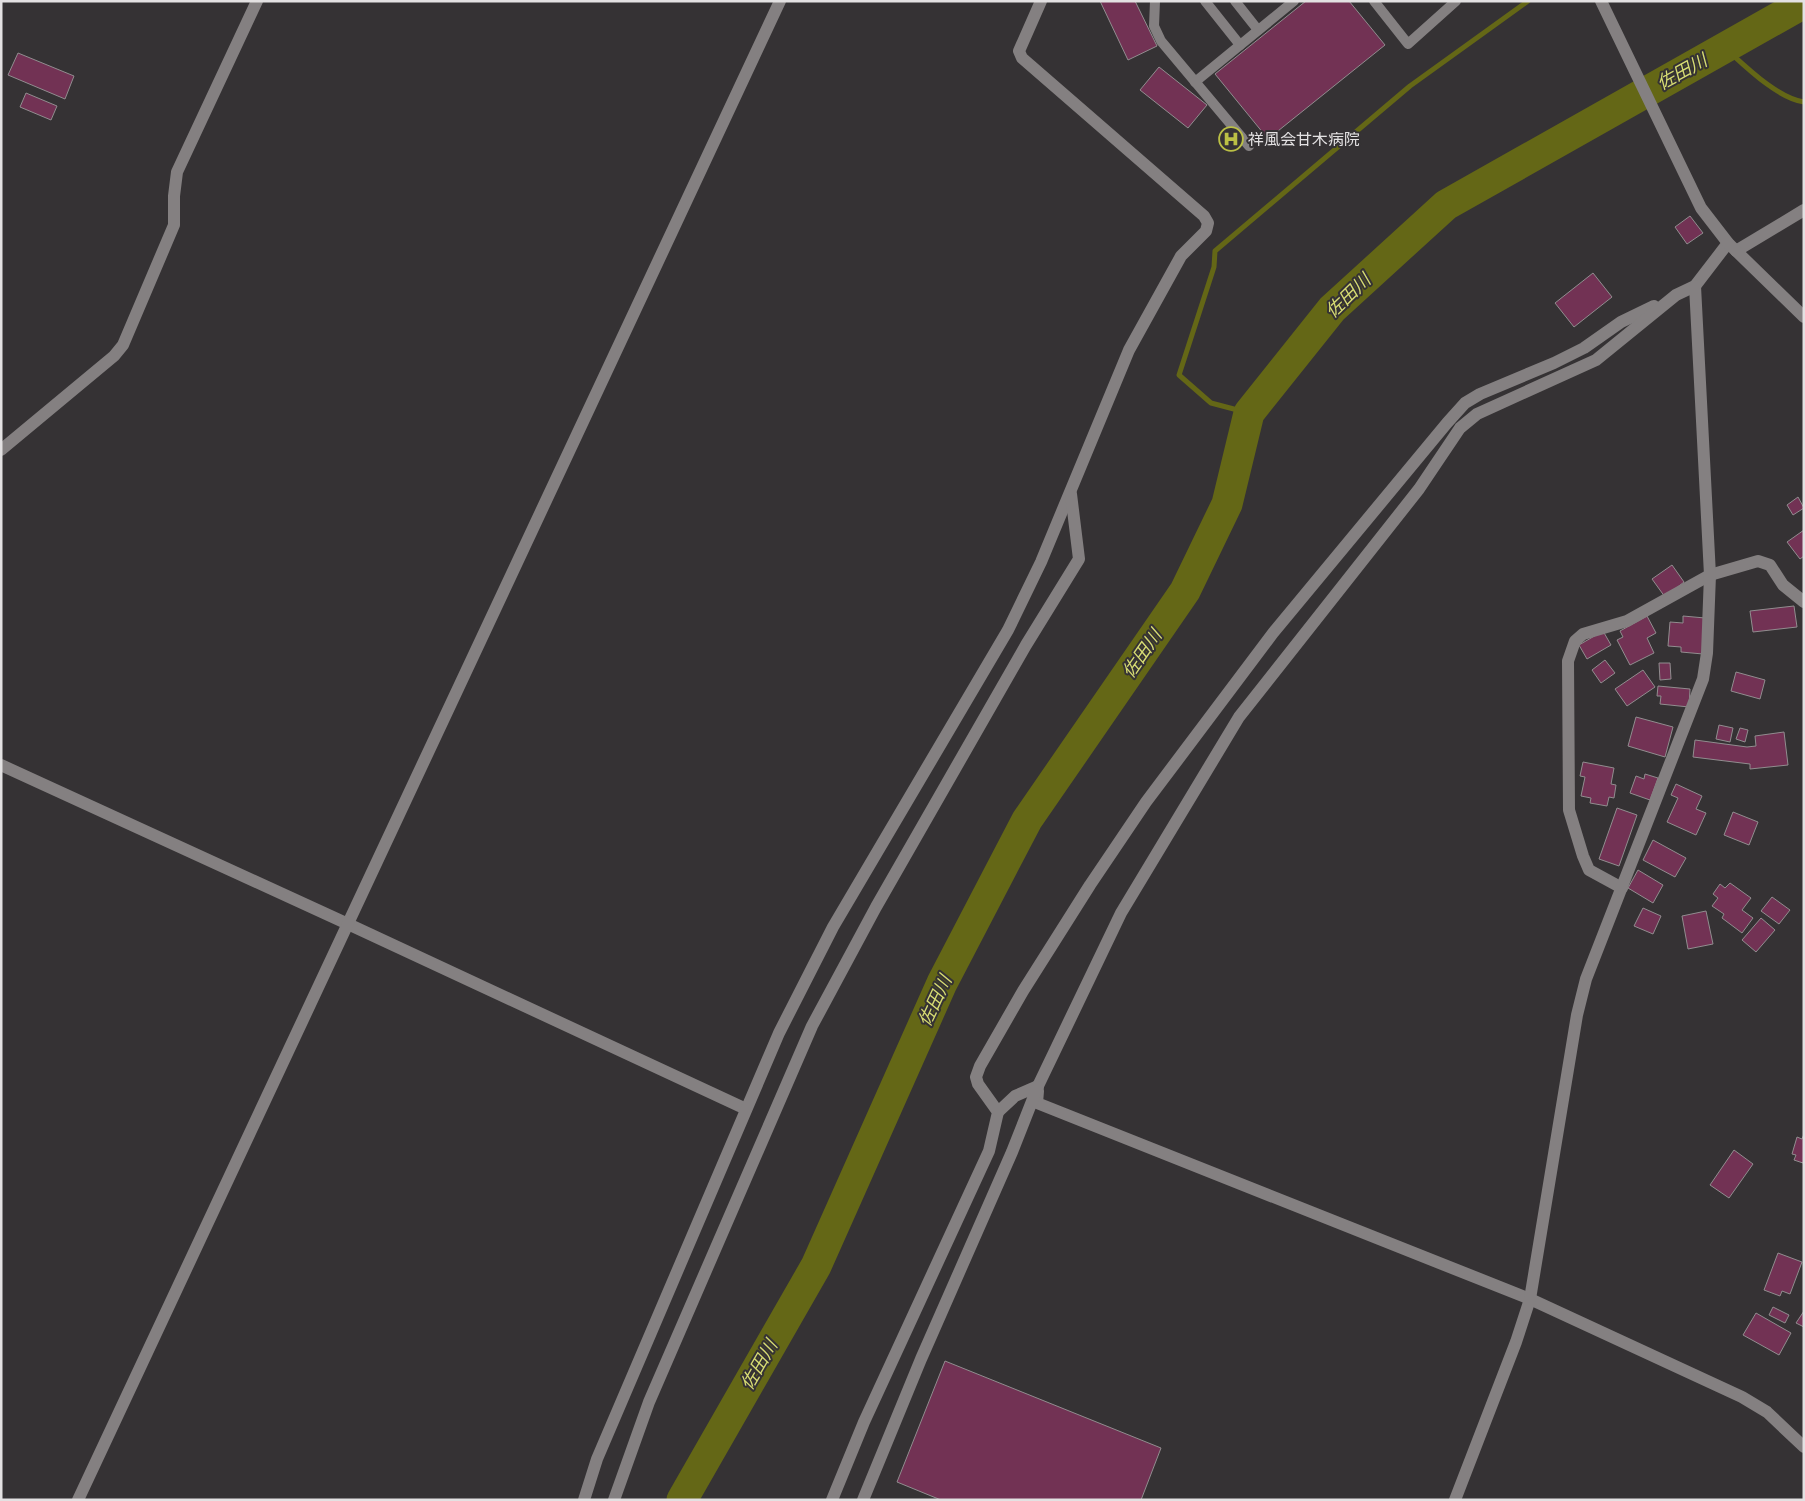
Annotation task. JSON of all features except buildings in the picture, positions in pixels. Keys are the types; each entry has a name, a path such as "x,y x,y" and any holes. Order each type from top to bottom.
{"street":[{"path":"1,450 114,356 123,345 174,225 174,196 177,172 257,1"},
{"path":"78,1500 780,1"},
{"path":"584,1500 596,1459 779,1033 833,927 1008,630 1041,562 1129,350 1181,256 1206,231 1208,224 1204,216 1022,58 1019,51 1041,1"},
{"path":"1603,6 1701,208 1732,247 1804,317"},
{"path":"998,1112 978,1084 976,1077 980,1066 1023,991 1090,885 1152,794 1273,634 1447,423 1465,403 1480,394 1554,363 1584,348 1621,322 1695,286 1732,247 1804,210"},
{"path":"1455,1500 1516,1342 1530,1299 1577,1015 1586,979 1703,679 1708,653 1710,575 1695,286"},
{"path":"862,1500 925,1350 1012,1152 1038,1086 1121,913 1240,717 1420,489 1460,428 1477,414 1596,360 1676,295"},
{"path":"614,1500 649,1402 812,1026 900,865 1026,645 1079,559 1071,492"},
{"path":"1622,888 1589,870 1582,856 1569,810 1568,661 1575,641 1583,634 1627,621 1710,575 1758,561 1770,565 1783,585 1804,602"},
{"path":"1,765 746,1109"},
{"path":"832,1500 864,1422 989,1151 998,1112 1015,1096 1038,1086"},
{"path":"1038,1086 1037,1103 1530,1299 1742,1397 1767,1412 1804,1447"}],"lane":[{"path":"1155,1 1154,26 1161,41 1249,146"},
{"path":"1204,1 1240,45"},
{"path":"1235,1 1258,30"},
{"path":"1195,82 1294,1"},
{"path":"1374,1 1408,44 1456,1"}],"waterway":[{"path":"1249,413 1211,403 1179,375 1214,267 1215,251 1410,86 1528,1"},
{"name":"佐田川","path":"682,1500 816,1266 942,983 1027,820 1185,591 1227,504 1249,413 1332,309 1446,205 1804,3"},
{"path":"1725,48 1772,88 1804,102"}],"place":[{"name":"祥風会甘木病院","path":"1231,139"}]}
